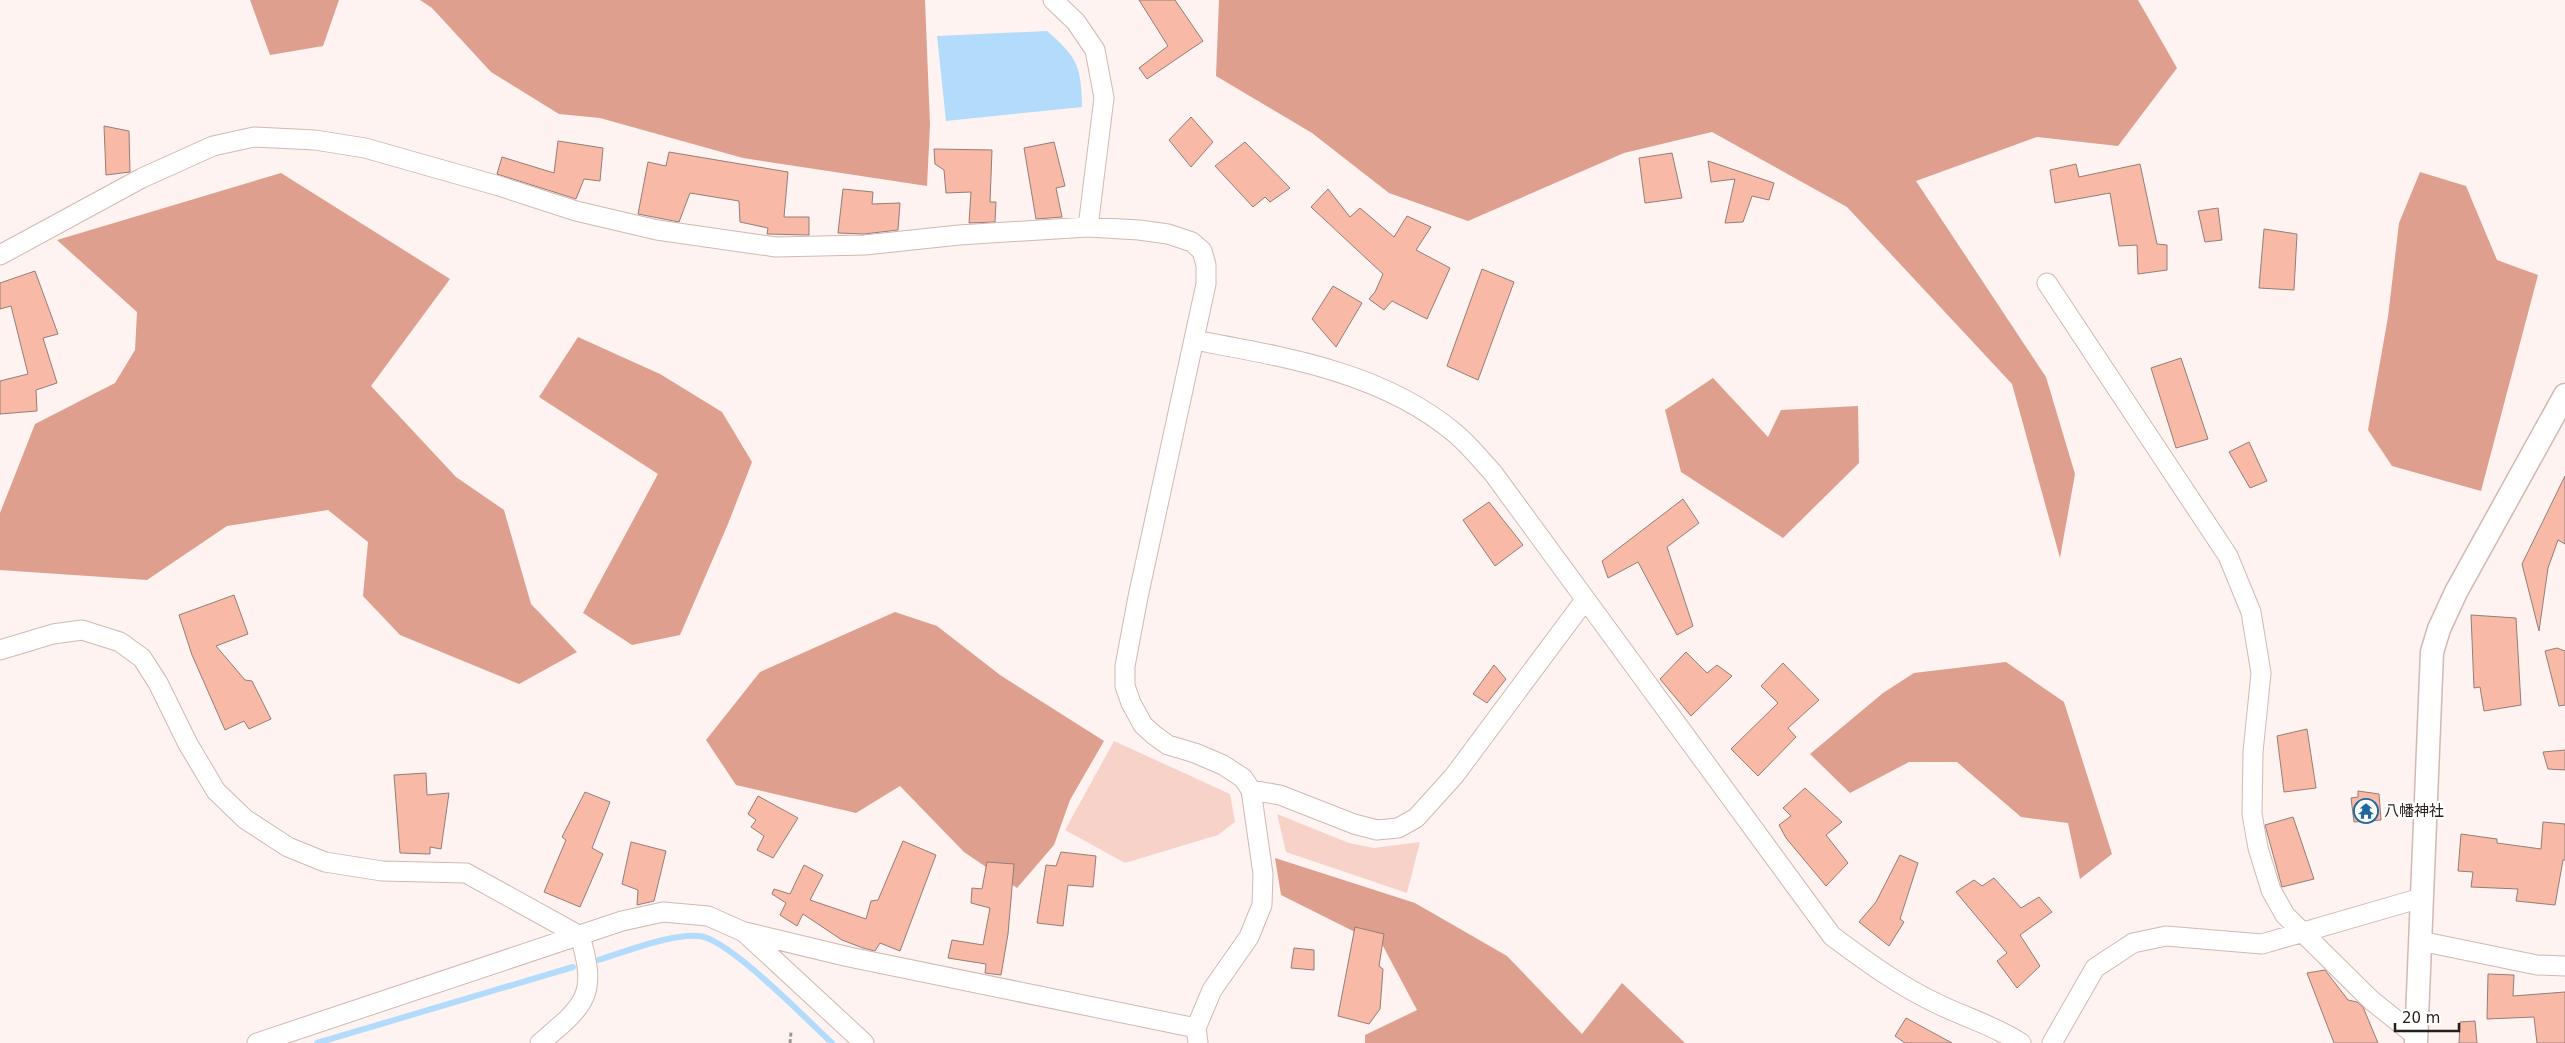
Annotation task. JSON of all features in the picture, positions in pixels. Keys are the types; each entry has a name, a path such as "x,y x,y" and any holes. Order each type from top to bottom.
{"street":[{"path":"1053,0 1076,22 1094,50 1104,98 1088,227"},
{"path":"0,255 142,178 212,146 254,137 315,140 365,148 499,186 576,211 648,228 776,247 865,245 959,235 1088,227 1168,234 1192,242 1202,251 1206,265 1206,284 1138,597 1125,666 1125,686 1131,703 1143,725 1168,745 1195,752 1222,765 1243,778 1251,790 1263,874 1262,905 1249,937 1212,990 1197,1036 744,932 708,916 663,912 622,922 257,1043"},
{"path":"2047,283 2228,556 2251,612 2261,674 2253,752 2252,814 2258,848 2271,890 2285,915 2371,1000 2416,1039"},
{"path":"1194,340 1323,366 1374,385 1416,407 1456,434 1494,473 1584,600 1740,808 1832,936 1886,976 1940,1005 2004,1032 2021,1043"},
{"path":"2416,1039 2432,652 2438,629 2456,592 2565,395"},
{"path":"1251,790 1280,795 1354,824 1377,830 1398,828 1416,818 1454,776 1584,600"},
{"path":"0,650 53,634 82,630 120,642 142,658 158,683 188,744 216,790 245,819 288,847 326,862 382,871 466,873 580,936 587,958 589,981 586,998 572,1014 540,1043"},
{"path":"2052,1043 2095,968 2133,943 2166,936 2262,944 2421,898"},
{"path":"744,932 864,1043"},
{"path":"2420,941 2537,965 2565,966"}],"path":[{"path":"790,1043 791,1032"}],"shaded area":[{"path":"250,0 339,0 323,46 270,55"},
{"path":"420,0 925,0 930,125 927,186 743,158 600,118 559,114 491,72 432,8"},
{"path":"1219,0 2138,0 2177,68 2118,146 2037,137 1916,181 2046,377 2075,474 2060,558 2012,384 1847,207 1712,132 1624,153 1468,221 1389,193 1312,133 1216,76"},
{"path":"2420,172 2466,186 2497,260 2538,275 2481,491 2392,466 2368,430 2388,317 2399,223"},
{"path":"281,173 450,279 371,386 456,477 504,510 531,604 577,652 519,684 400,635 363,596 368,542 328,510 227,526 147,580 0,570 0,513 35,424 115,383 135,350 137,312 57,240"},
{"path":"578,337 660,374 722,412 752,462 728,524 680,635 632,645 583,613 658,474 539,397"},
{"path":"1713,378 1768,437 1781,410 1858,406 1859,463 1783,538 1681,472 1665,410"},
{"path":"895,612 937,626 1000,675 1104,741 1070,800 1054,845 1017,888 964,852 900,786 856,813 736,785 706,740 760,672"},
{"path":"2006,662 2064,702 2112,854 2080,879 2068,823 2021,817 1957,762 1909,762 1850,793 1810,754 1883,693 1914,673"},
{"path":"1114,741 1230,794 1235,822 1218,835 1125,863 1065,830"},
{"path":"1277,814 1349,843 1374,848 1420,842 1407,893 1286,852"},
{"path":"1275,858 1415,903 1507,956 1582,1034 1622,983 1685,1043 1365,1043 1365,1035 1417,1010 1383,946 1281,895"}],"water":[{"path":"1047,31 1065,48 1076,64 1079,72 1082,107 946,121 937,36"}],"building":[{"path":"1139,0 1175,0 1203,41 1147,79 1139,68 1168,46"},
{"path":"1191,117 1213,142 1191,167 1169,140"},
{"path":"104,126 129,131 130,172 106,175"},
{"path":"558,141 603,148 600,181 584,179 576,199 497,174 502,157 554,173"},
{"path":"1054,142 1065,186 1056,188 1062,217 1036,219 1024,148"},
{"path":"1245,142 1290,188 1270,202 1265,197 1253,207 1215,166"},
{"path":"934,149 992,150 990,202 996,202 995,222 969,223 971,192 946,193 944,170 935,164"},
{"path":"669,152 788,172 784,217 809,217 809,235 767,234 768,228 740,222 739,201 690,193 679,222 638,214 648,162 666,166"},
{"path":"1672,153 1682,198 1645,203 1639,158"},
{"path":"1708,161 1774,183 1769,200 1752,196 1743,222 1725,223 1735,179 1711,182"},
{"path":"2076,164 2079,177 2140,164 2157,244 2167,245 2167,270 2138,274 2137,245 2119,246 2110,193 2055,203 2050,170"},
{"path":"843,189 873,192 872,204 900,203 898,230 864,234 838,233"},
{"path":"1328,189 1350,217 1360,208 1394,237 1407,216 1431,227 1416,250 1450,268 1427,319 1392,301 1384,310 1369,299 1375,292 1383,274 1311,207"},
{"path":"2218,208 2222,240 2205,242 2198,211"},
{"path":"2264,229 2297,234 2294,290 2259,288"},
{"path":"1482,269 1514,282 1478,380 1447,366"},
{"path":"35,271 58,334 43,338 57,383 36,390 37,411 0,414 0,381 28,374 11,306 0,309 0,283"},
{"path":"1333,286 1362,303 1336,347 1312,319"},
{"path":"2181,358 2208,439 2176,448 2151,368"},
{"path":"2249,442 2267,481 2250,488 2229,452"},
{"path":"2565,476 2565,544 2558,540 2548,568 2539,631 2522,564"},
{"path":"1683,499 1699,523 1667,547 1693,626 1677,635 1638,562 1608,578 1602,561"},
{"path":"1489,502 1523,545 1495,566 1463,520"},
{"path":"234,595 248,634 216,646 245,680 252,681 271,719 249,729 244,721 225,730 192,655 179,615"},
{"path":"2471,615 2516,618 2521,705 2484,711 2480,687 2474,688"},
{"path":"2557,648 2565,651 2565,705 2559,706 2545,651"},
{"path":"1686,652 1707,673 1717,665 1732,676 1691,716 1660,679"},
{"path":"1783,663 1819,700 1788,728 1796,737 1758,776 1731,749 1778,703 1761,686"},
{"path":"1494,665 1506,679 1487,703 1473,694"},
{"path":"2307,729 2316,788 2284,792 2277,736"},
{"path":"2565,750 2565,770 2548,769 2543,752"},
{"path":"426,773 427,795 449,793 441,849 430,847 430,854 400,853 394,775"},
{"path":"1805,788 1842,822 1826,835 1848,863 1826,886 1786,838 1779,825 1791,816 1783,808"},
{"path":"2358,791 2379,794 2381,820 2354,822 2351,798 2358,797"},
{"path":"585,792 610,802 592,848 603,854 580,907 544,892 566,840 562,837"},
{"path":"758,796 798,818 773,858 757,850 764,836 751,827 756,820 748,814"},
{"path":"2293,817 2314,879 2282,887 2265,825"},
{"path":"2543,822 2565,824 2565,860 2563,860 2555,905 2516,901 2518,889 2471,887 2473,872 2458,871 2461,834 2497,839 2497,843 2541,849"},
{"path":"903,841 936,855 900,951 880,943 875,951 863,948 842,940 803,914 797,926 780,915 786,903 772,894 774,889 790,894 804,865 823,875 810,900 866,919 871,901 878,900"},
{"path":"631,842 666,851 654,901 637,905 638,890 622,884"},
{"path":"1061,852 1096,856 1093,887 1068,885 1063,926 1037,923 1046,865 1056,866"},
{"path":"1900,855 1918,863 1900,919 1904,922 1889,946 1859,922 1876,902"},
{"path":"987,862 1014,864 1008,934 1001,975 985,973 986,964 948,958 952,940 983,945 990,908 971,903 972,888 982,889"},
{"path":"1994,878 2021,908 2039,897 2052,912 2020,935 2040,966 2017,988 1997,961 2007,953 1956,892 1974,880 1982,886"},
{"path":"1355,927 1384,934 1379,966 1383,969 1380,1009 1369,1024 1338,1016"},
{"path":"1294,948 1314,950 1314,970 1291,968"},
{"path":"2325,970 2348,1000 2357,1002 2363,1007 2378,1043 2334,1043 2307,973"},
{"path":"2488,974 2514,975 2513,996 2565,992 2565,1043 2537,1043 2534,1017 2487,1019"},
{"path":"1906,1018 1952,1043 1905,1043 1895,1036"},
{"path":"2475,1021 2477,1043 2459,1043 2460,1022"}],"waterway":[{"path":"598,960 662,940 687,936 699,936 712,940 728,950 767,982 832,1043"},
{"path":"317,1043 573,967"}],"place":[{"name":"八幡神社","path":"2366,811"}]}
